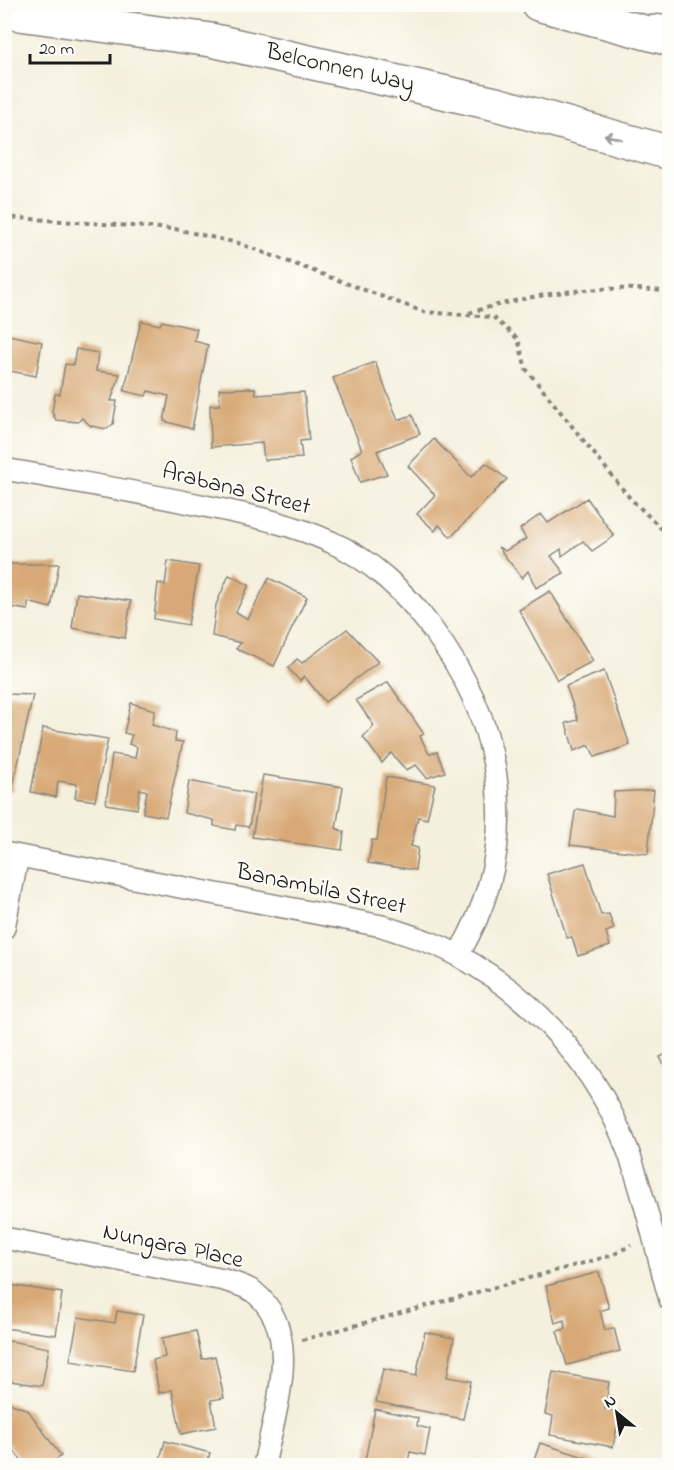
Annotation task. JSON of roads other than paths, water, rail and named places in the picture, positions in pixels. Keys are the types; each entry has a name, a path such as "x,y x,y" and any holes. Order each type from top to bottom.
{"main road":[{"path":"87,4 155,31"},
{"path":"538,4 662,34"},
{"name":"Belconnen Way","path":"4,12 211,40 496,104 669,153"}],"street":[{"name":"Arabana Street","path":"4,469 152,495 286,523 334,543 351,554 378,572 417,609 451,653 465,678 486,729 493,756 499,809 499,835 490,885 473,931 458,956"},
{"name":"Banambila Street","path":"11,854 382,926 434,944 506,985 550,1024 587,1071 603,1096 628,1150 669,1300"},
{"path":"4,928 11,854"},
{"name":"Nungara Place","path":"4,1238 224,1280 252,1291 267,1306 279,1324 284,1345 283,1365 264,1466"}]}
